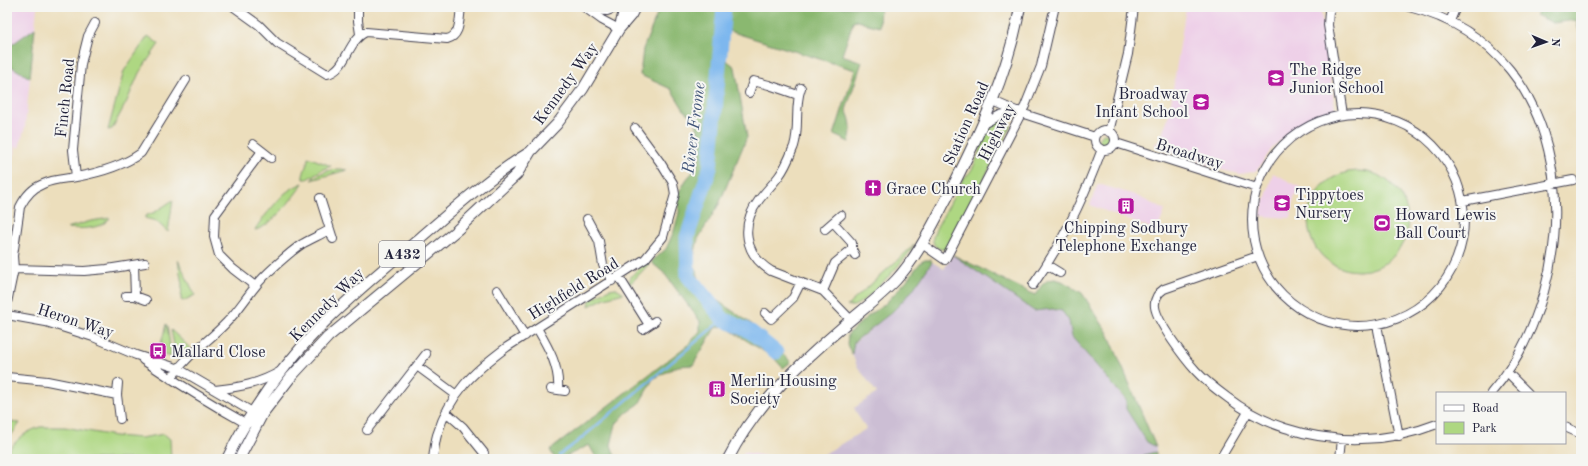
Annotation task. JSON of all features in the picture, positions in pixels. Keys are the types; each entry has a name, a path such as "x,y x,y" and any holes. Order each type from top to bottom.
{"main road":[{"name":"Kennedy Way","path":"619,29 625,7"},
{"name":"Kennedy Way","path":"227,459 247,424 258,416 290,378 328,337 457,230 517,174 531,151 557,124 583,89 619,29 631,15 635,7"},
{"name":"Station Road","path":"728,459 758,411 787,378 896,280 908,266 922,244 963,166 983,124 1010,52 1020,7"},
{"name":"Kennedy Way","path":"239,459 258,416 284,370 319,329 352,297 444,217 508,165 531,151"}],"street":[{"path":"140,7 145,7"},
{"path":"234,7 259,25 277,44 327,74 335,71 360,34 366,32 450,38 456,35 458,31 461,7"},
{"path":"358,7 360,34"},
{"path":"587,8 607,11 618,7"},
{"path":"1109,132 1128,54 1134,7"},
{"path":"1332,7 1329,11 1328,25 1342,115"},
{"path":"1408,7 1436,15 1471,33 1492,47 1524,79"},
{"path":"1450,21 1456,7"},
{"path":"587,8 602,20 619,29"},
{"name":"Highway","path":"922,244 945,260 1020,112 1041,66 1054,10"},
{"name":"Finch Road","path":"76,177 73,150 81,64 88,36 95,24"},
{"path":"7,303 14,269 10,256 20,207 31,191 43,184 108,169 131,160 142,153 186,80"},
{"path":"749,93 753,81 800,92 798,123 794,145 780,175 759,200 749,220 748,238 751,251 764,266 771,271 823,291 851,320"},
{"path":"992,101 1095,137"},
{"path":"983,124 1000,115 1020,112"},
{"path":"1363,114 1382,117 1403,124 1422,135 1437,149 1452,169 1463,201 1464,230 1462,243 1454,267 1446,280 1439,290 1420,307 1398,319 1377,325 1364,326 1337,324 1311,316 1294,305 1279,291 1264,269 1258,256 1253,231 1252,218 1257,188 1267,166 1286,142 1298,132 1312,124 1342,115 1363,114"},
{"name":"Highfield Road","path":"433,459 436,436 446,412 455,394 471,376 482,366 525,336 645,259 663,237 675,190 673,182 635,128"},
{"path":"1101,131 1109,132 1115,138 1116,143 1111,149 1102,149 1096,144 1095,137 1097,133 1101,131"},
{"name":"Broadway","path":"1116,143 1257,188"},
{"path":"253,144 271,158"},
{"path":"1033,285 1047,265 1076,213 1102,149"},
{"path":"255,286 233,269 219,255 214,237 215,215 262,151"},
{"path":"1463,201 1573,180"},
{"path":"320,198 333,239"},
{"path":"825,229 841,215"},
{"path":"587,218 599,241 603,265 616,279 649,325"},
{"path":"823,291 835,263 854,252 852,243 833,222"},
{"path":"171,379 177,368 226,324 241,307 255,286 302,244 330,230"},
{"path":"1258,256 1164,289 1160,292 1155,301 1156,312 1170,338 1196,371 1227,398 1248,412 1291,430 1322,437 1369,439 1399,436 1436,424"},
{"path":"14,269 84,271 145,263"},
{"path":"134,265 136,296"},
{"path":"1047,265 1060,272"},
{"path":"765,313 771,319 793,298 801,282"},
{"path":"497,290 525,336"},
{"path":"126,296 136,296 146,300"},
{"name":"Heron Way","path":"7,315 46,322 94,337 136,355 177,368 258,416"},
{"path":"1377,325 1399,436"},
{"path":"537,328 553,359 557,372 558,390"},
{"path":"367,430 426,354"},
{"name":"Heron Way","path":"136,355 171,379 247,424"},
{"path":"417,366 455,394"},
{"path":"215,390 248,386 284,370"},
{"path":"1492,392 1514,373 1527,392"},
{"path":"7,377 47,381 116,395"},
{"path":"118,383 116,395 120,420"},
{"path":"446,412 463,427 484,453"},
{"path":"1220,459 1248,412"},
{"path":"1566,427 1581,434"},
{"path":"1340,459 1342,439"}],"shaded area":[{"path":"7,7 37,7 25,127 19,148 16,146 7,182"},
{"name":"The Ridge Junior School","path":"1186,7 1320,7 1335,108 1333,111 1300,125 1285,136 1273,147 1258,169 1253,172 1240,174 1222,170 1154,145 1161,138 1169,114"},
{"path":"1273,173 1300,187 1298,195 1295,195 1291,210 1288,210 1292,212 1291,218 1260,216"},
{"path":"1098,184 1135,195 1165,210 1157,231 1090,205"},
{"path":"953,255 1034,311 1052,309 1062,311 1069,321 1072,337 1126,401 1126,409 1147,442 1156,447 1156,452 1144,455 1144,459 816,459 866,429 854,408 877,393 857,366 852,354 854,343 892,312 911,292 932,262 944,269"},
{"path":"744,452 783,459 741,459"}],"green space":[{"path":"660,7 880,7 879,27 854,20 842,55 862,62 846,110 851,126 849,142 834,135 855,70 726,30 724,58 735,67 747,137 719,204 698,239 693,261 702,287 715,299 753,325 791,362 783,368 774,358 724,326 715,328 693,365 678,366 653,379 639,404 626,413 616,424 611,445 616,459 597,459 589,445 561,459 555,459 550,450 689,344 700,331 700,321 664,273 651,262 666,249 674,231 679,213 679,192 686,180 697,167 700,155 700,138 695,120 684,110 671,89 640,75 643,49"},
{"path":"1542,7 1568,8 1581,11 1581,39 1576,20 1553,23 1536,15"},
{"path":"35,28 30,78 7,64 7,47"},
{"path":"148,36 159,44 139,73 127,101 112,129 108,130 124,71"},
{"path":"1000,120 1009,122 1011,126 949,248 938,248 933,241 936,229 964,178 975,164 989,129 994,123"},
{"path":"1107,134 1110,135 1110,145 1103,146 1100,145 1099,138 1100,135"},
{"path":"308,157 331,166 307,179 303,179"},
{"path":"341,169 347,170 311,180 325,172"},
{"path":"1358,171 1368,172 1386,179 1400,193 1407,211 1407,231 1400,249 1386,263 1368,270 1358,271 1348,270 1330,263 1316,249 1309,231 1308,221 1309,211 1316,193 1330,179 1348,172"},
{"path":"303,183 275,218 268,224 255,230 284,194"},
{"path":"173,200 168,232 156,221 145,218 145,216 155,212"},
{"path":"110,218 106,222 96,227 67,228 91,221"},
{"path":"914,245 897,267 870,295 855,306 847,306"},
{"path":"953,255 1035,295 1042,285 1048,280 1055,279 1062,281 1082,293 1108,333 1156,447 1147,442 1126,409 1126,400 1072,337 1069,321 1062,311 1052,309 1034,311"},
{"path":"178,260 195,295 183,301 181,300 182,285"},
{"path":"931,260 932,262 911,292 892,312 854,342 852,354 847,345 848,334 867,317 885,304 921,262"},
{"path":"647,263 649,264 629,285 631,277"},
{"path":"616,288 624,293 605,298 589,306 590,300 609,289"},
{"path":"166,324 172,357 162,354 160,348"},
{"path":"171,330 190,348 184,353 182,351 176,355"},
{"path":"7,423 20,423 7,441"},
{"path":"40,427 65,427 115,436 141,438 164,434 170,439 171,459 7,459 7,452 18,440 29,431"},
{"path":"1156,452 1156,459 1144,459 1144,455"}],"waterway":[{"name":"River Frome","path":"724,7 710,168 687,237 688,276 723,319 751,332 776,352"},
{"path":"559,455 577,442 723,319"}],"place":[{"name":"The Ridge Junior School","path":"1276,78"},
{"name":"Broadway Infant School","path":"1201,102"},
{"name":"Grace Church","path":"873,188"},
{"name":"Tippytoes Nursery","path":"1282,203"},
{"name":"Chipping Sodbury Telephone Exchange","path":"1126,206"},
{"name":"Howard Lewis Ball Court","path":"1382,223"},
{"name":"Mallard Close","path":"158,351"},
{"name":"Merlin Housing Society","path":"717,389"}]}
